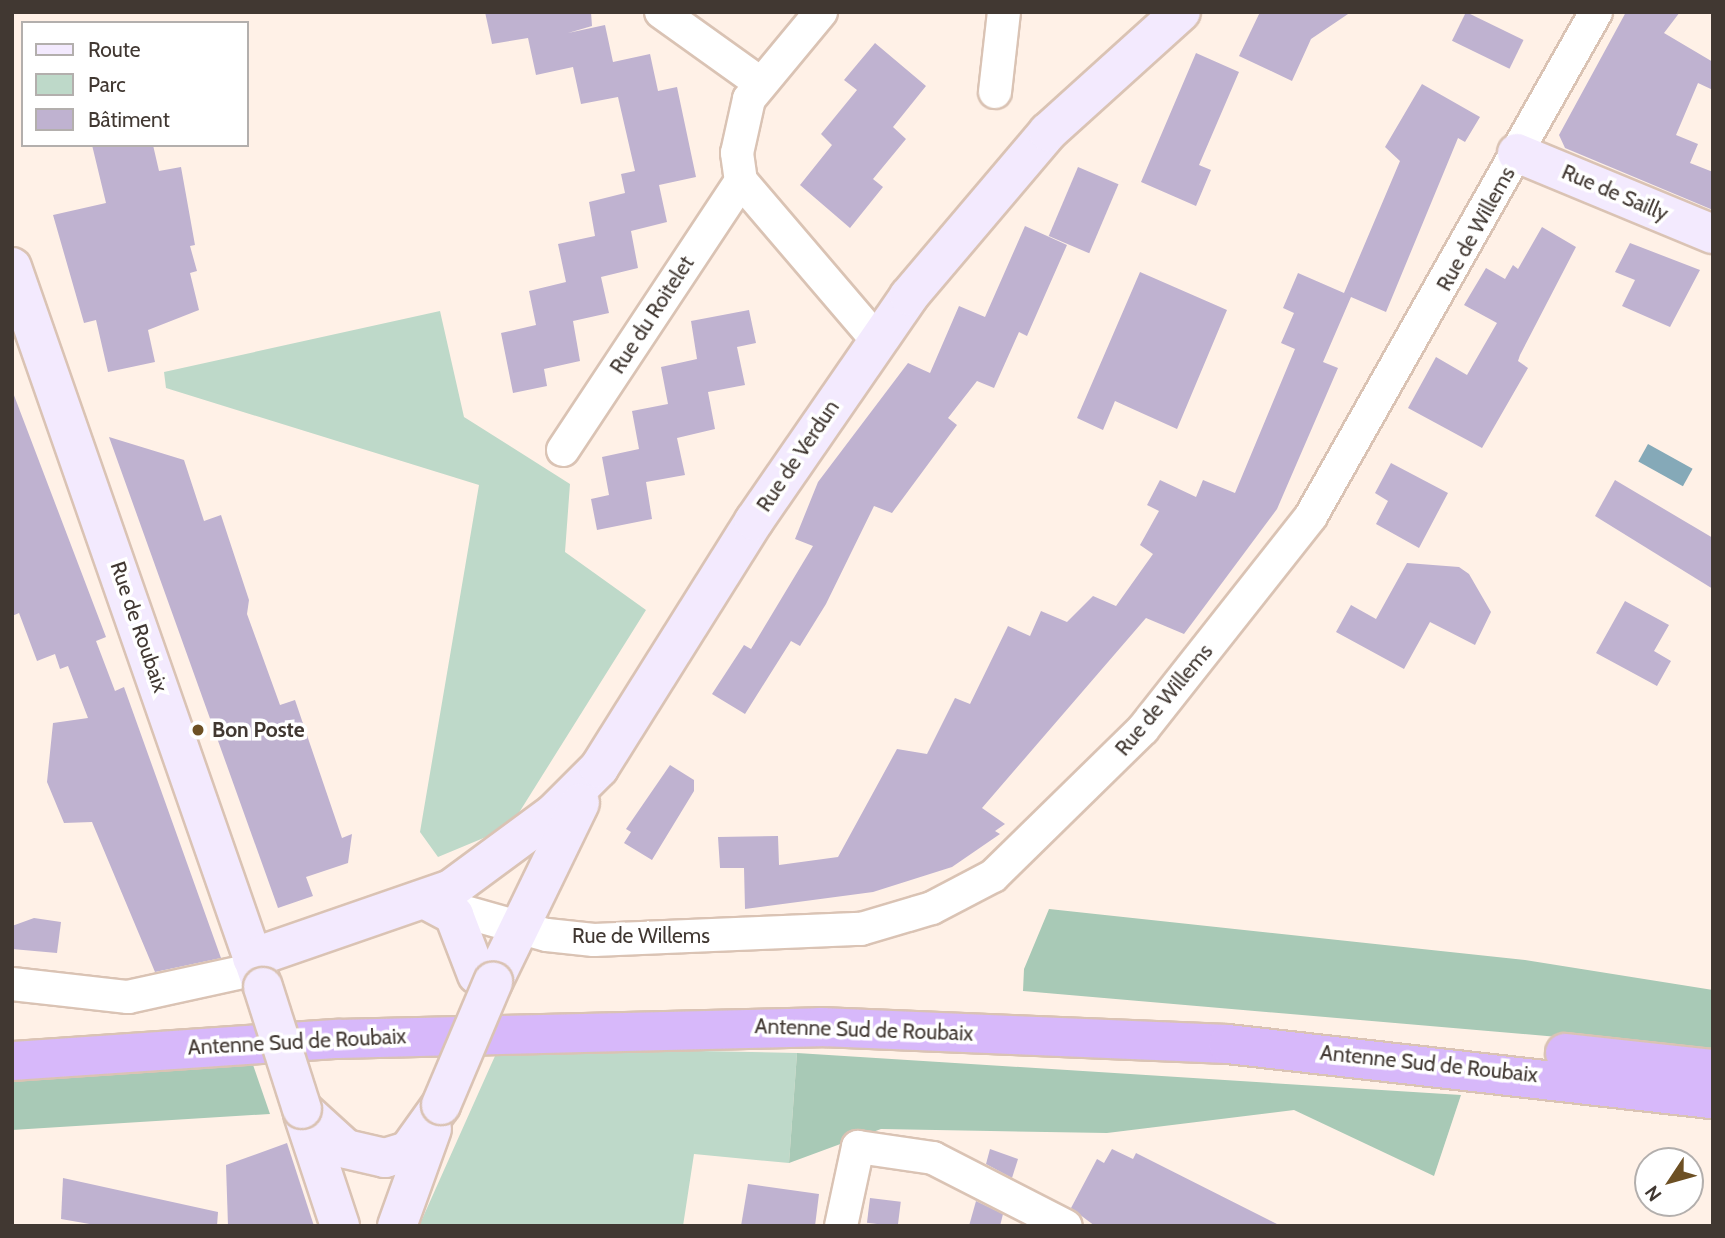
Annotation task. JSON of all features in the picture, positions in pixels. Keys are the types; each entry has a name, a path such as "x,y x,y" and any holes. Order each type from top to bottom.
{"highway":[{"name":"Antenne Sud de Roubaix","path":"12,1037 263,1018 745,1004 1212,1019 1713,1069"},
{"name":"Antenne Sud de Roubaix","path":"12,1061 324,1039 820,1027 1228,1044 1713,1099"}],"main road":[{"name":"Rue de Verdun","path":"433,902 510,851 599,768 877,340 1048,132 1181,12"},
{"name":"Rue de Sailly","path":"1517,153 1713,234"},
{"name":"Rue de Roubaix","path":"12,267 257,972"},
{"path":"397,1226 474,1020 485,979 517,926 599,768"},
{"path":"340,1226 257,972 433,902 462,930 485,979"},
{"path":"302,1109 346,1149 385,1158 408,1152 441,1105"}],"street":[{"path":"661,12 760,83"},
{"path":"821,12 760,83 740,119 741,181 877,340"},
{"path":"995,92 1004,12"},
{"name":"Rue de Willems","path":"433,902 517,926 594,940 861,929 932,908 993,876 1143,729 1311,516 1596,12"},
{"name":"Rue du Roitelet","path":"563,450 741,181"},
{"path":"12,984 128,997 257,972"},
{"path":"841,1226 858,1147 933,1158 1066,1226"}],"green space":[{"path":"440,311 464,417 570,484 565,552 646,610 510,827 438,857 420,832 479,485 166,388 164,372"},
{"path":"1049,909 1525,960 1713,990 1713,1058 1581,1039 1023,991 1024,969"},
{"path":"499,1047 797,1053 789,1163 694,1154 683,1226 419,1226"},
{"path":"797,1053 1461,1095 1434,1176 1294,1110 1107,1133 881,1129 789,1163"},
{"path":"251,1059 270,1114 12,1130 12,1078"}],"water":[{"path":"1648,444 1693,469 1683,486 1638,461"}],"building":[{"path":"485,12 591,12 592,26 568,33 605,25 613,62 650,54 658,91 677,87 696,177 659,185 667,222 631,231 638,268 601,277 609,313 573,321 580,361 544,369 547,386 513,393 501,333 536,325 529,291 566,282 558,244 595,236 589,202 625,193 621,174 635,171 618,97 581,104 573,67 536,75 528,38 492,44"},
{"path":"1260,12 1351,12 1311,39 1292,81 1239,56"},
{"path":"1466,12 1524,40 1509,69 1452,41"},
{"path":"1626,12 1680,12 1664,33 1713,62 1713,90 1698,83 1676,135 1698,144 1690,163 1713,172 1713,210 1565,148 1559,135"},
{"path":"875,43 926,86 893,127 906,139 873,179 883,187 850,228 800,185 832,145 821,134 857,90 844,80"},
{"path":"1196,53 1239,72 1199,165 1211,170 1196,206 1141,182"},
{"path":"1422,84 1480,117 1465,142 1458,138 1386,312 1351,297 1323,362 1338,368 1277,509 1184,634 1146,618 982,808 1005,824 995,831 1000,834 952,867 873,892 745,909 744,868 720,868 718,837 778,836 779,865 838,857 897,749 927,754 955,698 970,704 1008,626 1030,636 1041,611 1067,622 1093,596 1116,606 1153,554 1140,545 1159,511 1147,505 1160,480 1196,497 1203,480 1235,493 1295,349 1281,343 1294,313 1283,308 1298,273 1344,293 1400,161 1385,147"},
{"path":"92,147 153,147 159,171 181,167 195,245 190,246 197,271 190,273 199,310 148,330 155,362 108,372 96,320 84,323 53,215 106,203"},
{"path":"1078,167 1119,184 1089,253 1049,236"},
{"path":"1025,226 1067,245 1027,336 1019,332 994,388 977,381 948,418 957,425 892,513 874,506 826,604 800,646 791,641 745,714 712,694 744,645 751,649 813,546 795,539 818,482 908,363 930,373 959,306 985,317"},
{"path":"1542,227 1576,247 1520,355 1518,361 1528,368 1482,448 1408,408 1436,357 1467,375 1497,323 1464,305 1486,268 1505,279 1513,265 1518,269"},
{"path":"1630,243 1700,270 1670,327 1622,306 1635,280 1615,272"},
{"path":"1140,272 1227,310 1177,429 1115,401 1103,430 1077,418"},
{"path":"749,310 756,343 737,347 745,385 708,392 715,429 677,438 685,475 646,482 652,519 597,530 591,499 609,495 602,457 639,449 632,411 668,404 661,367 697,359 691,321"},
{"path":"12,390 106,637 96,641 115,691 124,687 221,958 155,972 92,822 64,823 47,782 53,723 88,718 68,666 60,669 55,654 37,661 19,613 12,616"},
{"path":"109,437 184,460 204,521 221,515 249,600 247,614 280,705 295,700 342,838 352,834 348,863 306,877 313,896 278,908"},
{"path":"1391,463 1448,493 1419,548 1376,524 1388,501 1375,493"},
{"path":"1615,480 1713,538 1713,589 1595,516"},
{"path":"1407,563 1459,567 1469,574 1491,612 1475,645 1430,622 1404,669 1336,632 1351,605 1376,619"},
{"path":"1625,601 1669,625 1654,651 1671,661 1657,686 1596,653"},
{"path":"670,765 694,780 694,791 652,860 624,843 631,832 626,829"},
{"path":"34,918 61,922 57,953 12,949 12,926"},
{"path":"287,1143 314,1226 228,1226 226,1165"},
{"path":"990,1149 1018,1159 1012,1178 986,1164"},
{"path":"1112,1149 1133,1159 1136,1153 1281,1226 1095,1226 1071,1208 1097,1159 1104,1163"},
{"path":"63,1178 218,1212 217,1226 101,1226 61,1219"},
{"path":"748,1184 819,1194 815,1226 741,1226"},
{"path":"870,1198 901,1202 898,1226 867,1223"},
{"path":"976,1201 1003,1214 1000,1226 969,1226"}],"place":[{"name":"Bon Poste","path":"198,730"}]}
